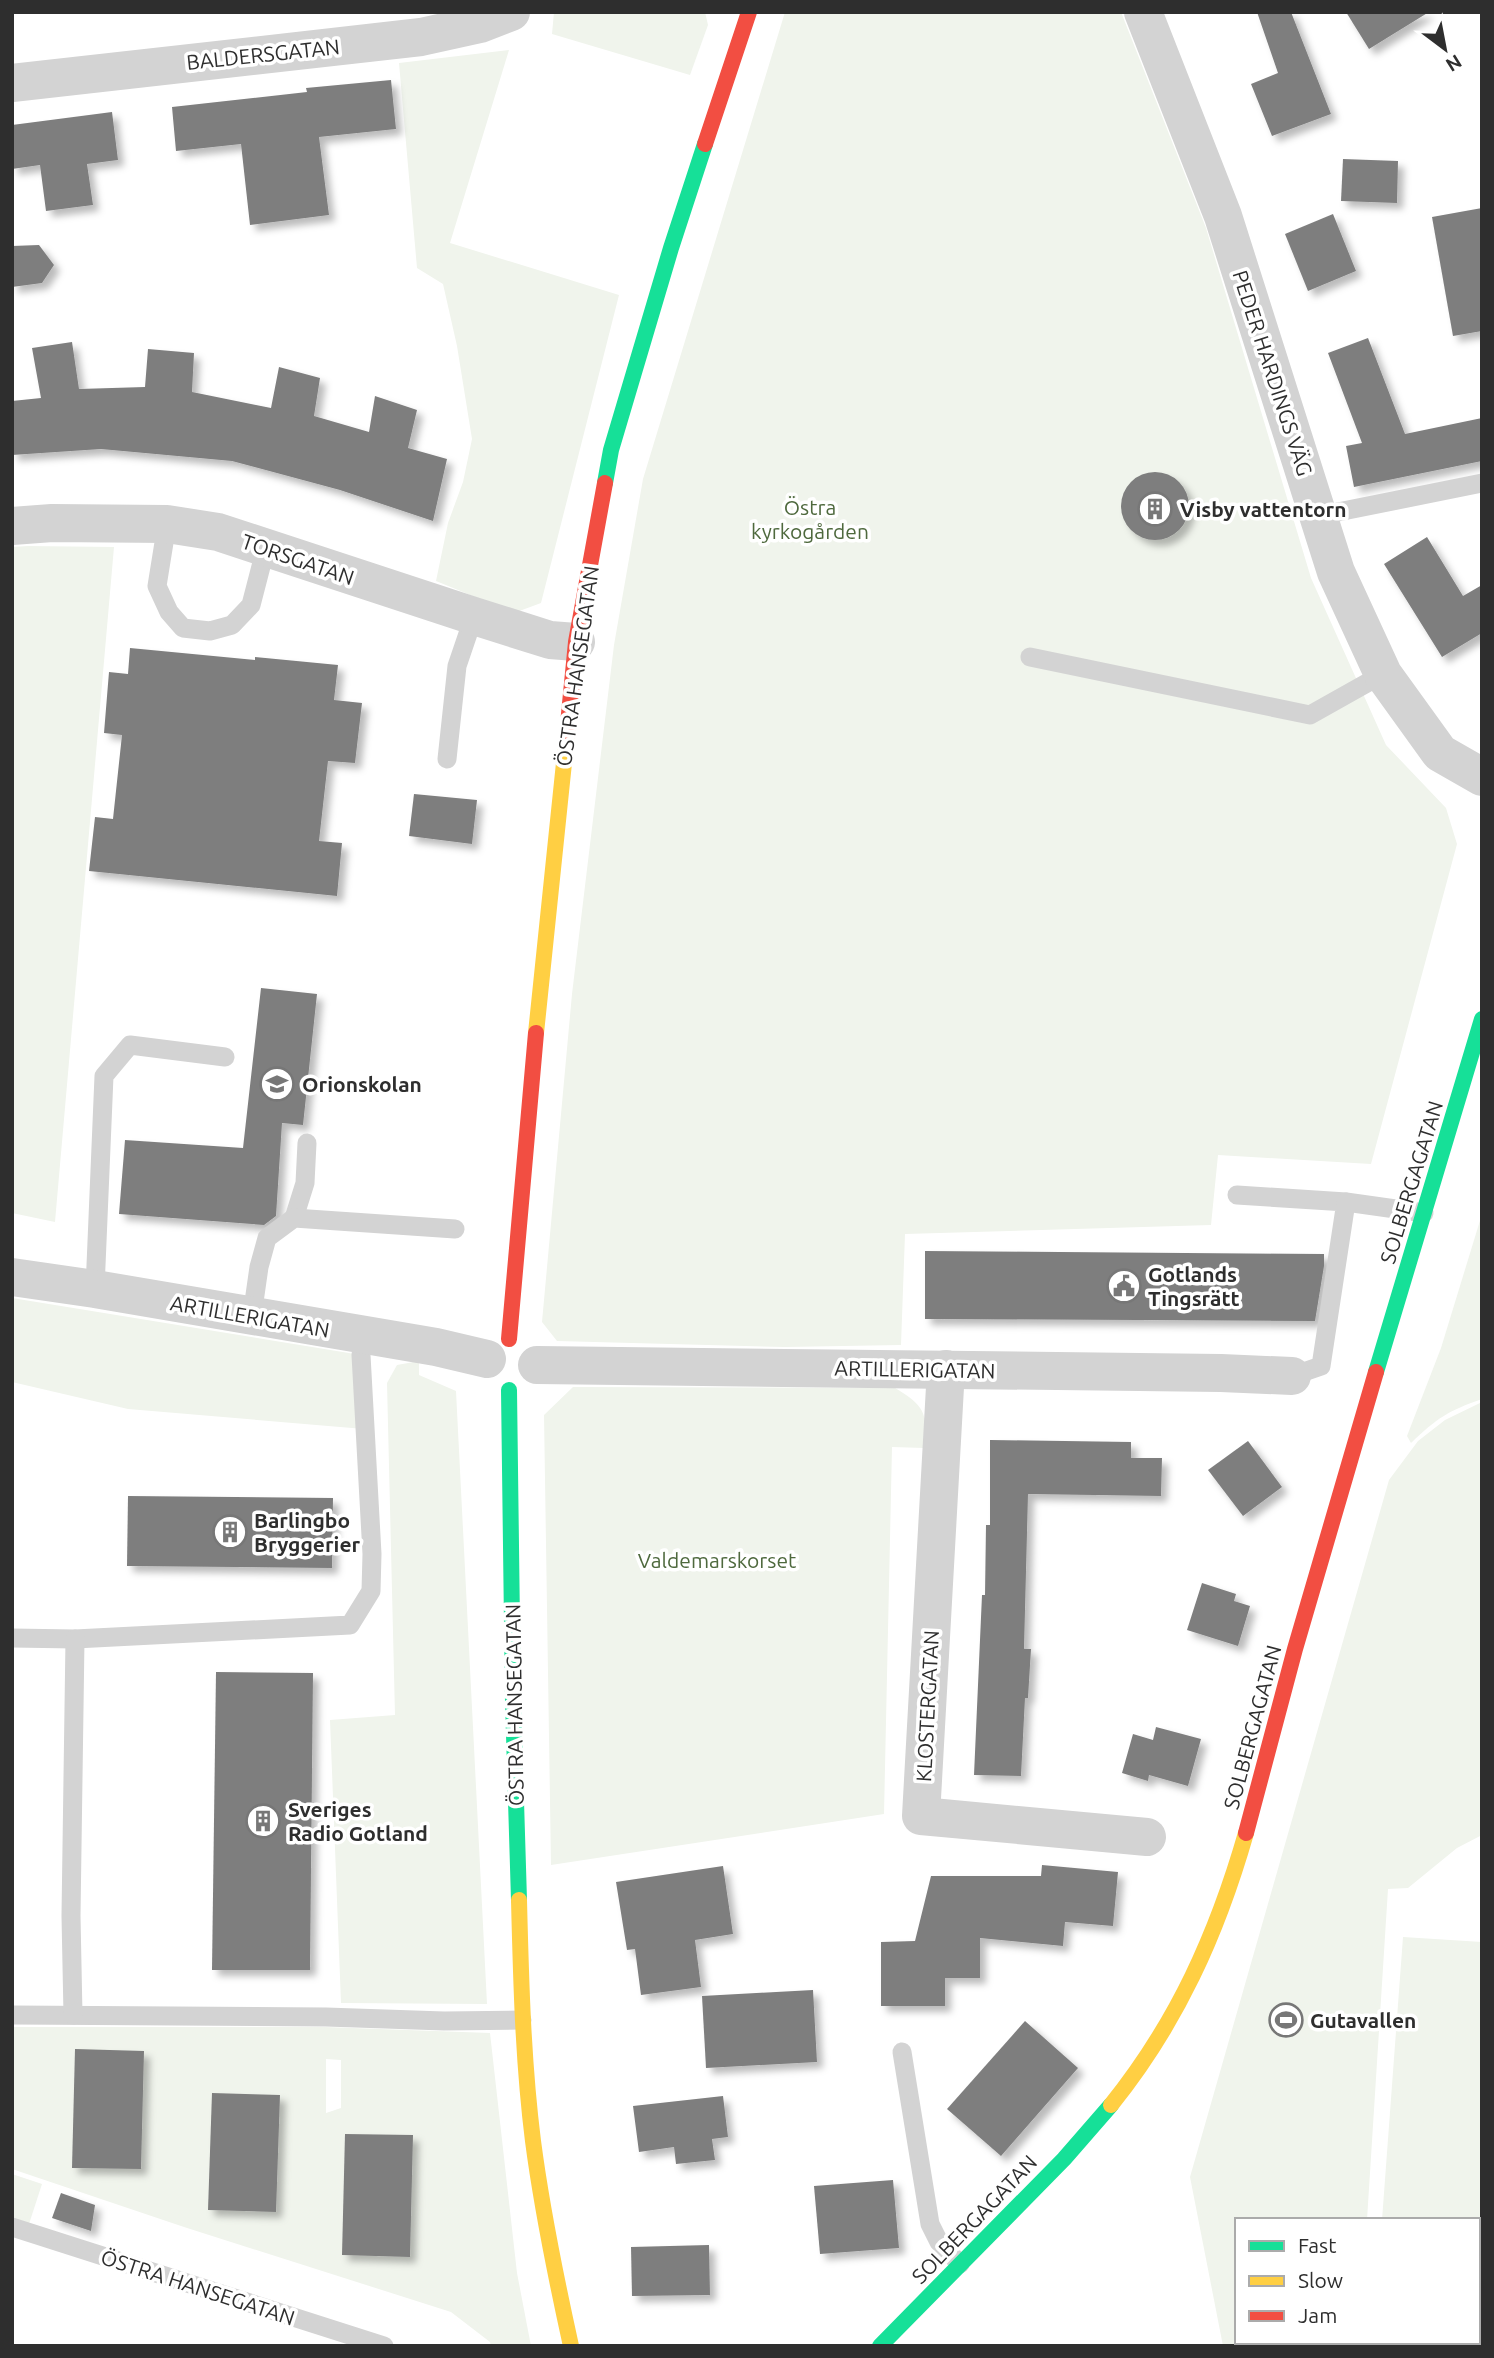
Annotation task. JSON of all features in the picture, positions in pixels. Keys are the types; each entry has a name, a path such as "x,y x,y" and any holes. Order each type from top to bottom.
{"street":[{"name":"BALDERSGATAN","path":"12,83 419,24 480,24 511,12"},
{"name":"ÖSTRA HANSEGATAN","path":"498,1349 576,642 611,450 671,248 749,12"},
{"name":"PEDER HARDINGS VÄG","path":"1143,12 1223,216 1336,572 1383,674 1440,753 1482,777"},
{"name":"TORSGATAN","path":"12,526 52,523 167,524 218,532 474,617 550,640 576,642"},
{"name":"SOLBERGAGATAN","path":"880,2346 1065,2157 1135,2076 1162,2034 1200,1961 1240,1850 1382,1351 1482,1019"},
{"name":"ARTILLERIGATAN","path":"12,1277 436,1347 498,1349"},
{"path":"520,1340 529,1346 537,1365 529,1384 520,1389 499,1387 491,1380 486,1370 498,1349 520,1340"},
{"name":"ARTILLERIGATAN","path":"537,1365 1292,1376"},
{"name":"KLOSTERGATAN","path":"946,1369 920,1816 1147,1837"},
{"name":"ÖSTRA HANSEGATAN","path":"509,1390 513,1702 522,2020 533,2140 551,2254 571,2346"}],"lane":[{"path":"1318,516 1482,483"},
{"path":"167,524 157,586 169,612 183,628 210,631 232,625 251,605 266,547"},
{"path":"447,759 457,666 474,617"},
{"path":"1030,657 1310,715 1383,674"},
{"path":"95,1289 104,1076 130,1045 225,1057"},
{"path":"252,1316 259,1267 267,1238 294,1218 305,1183 307,1143"},
{"path":"1237,1195 1346,1202 1424,1213"},
{"path":"1292,1376 1321,1366 1346,1202"},
{"path":"294,1218 455,1229"},
{"path":"12,1638 75,1639 350,1625 371,1591 372,1554 361,1355 363,1336"},
{"path":"73,2015 71,1916 75,1639"},
{"path":"12,2015 522,2020"},
{"path":"902,2052 930,2224 939,2242 960,2263"},
{"name":"ÖSTRA HANSEGATAN","path":"12,2227 384,2346"}],"green space":[{"path":"554,12 705,12 708,25 690,75 552,34"},
{"name":"Östra kyrkogården","path":"785,12 1121,12 1206,228 1311,578 1386,745 1446,808 1457,844 1371,1164 1218,1155 1211,1225 905,1234 901,1345 785,1347 557,1341 542,1322 572,994 614,645 643,479"},
{"path":"509,50 450,243 619,295 541,603 514,613 436,581 448,523 463,482 472,439 457,346 443,284 417,268 399,63"},
{"path":"12,547 114,547 55,1222 12,1213"},
{"path":"1482,1214 1482,1399 1444,1416 1411,1443 1407,1436 1441,1348"},
{"path":"12,1298 361,1355 364,1429 128,1409 12,1382"},
{"path":"419,1361 419,1375 456,1391 487,2004 341,2003 330,1720 395,1715 387,1383 397,1365"},
{"name":"Valdemarskorset","path":"573,1387 895,1388 918,1406 924,1418 924,1448 892,1447 884,1814 551,1865 544,1415"},
{"name":"Gutavallen","path":"1482,1402 1482,1835 1457,1848 1408,1888 1388,1889 1367,2218 1235,2218 1235,2344 1359,2346 1223,2346 1190,2177 1389,1480 1418,1441 1445,1420"},
{"path":"1403,1937 1482,1942 1482,2346 1373,2346 1480,2344 1480,2218 1382,2218"},
{"path":"12,2027 325,2027 490,2033 517,2273 531,2346 491,2346 490,2342 451,2312 12,2169","holes":["326,2059 341,2060 341,2108 326,2113"]},
{"path":"12,2174 42,2184 29,2224 12,2218"}],"building":[{"path":"1257,12 1291,12 1331,114 1272,136 1251,84 1278,73"},
{"path":"1346,12 1429,12 1369,49"},
{"path":"391,80 396,129 319,137 329,215 250,225 241,144 176,151 172,107 307,92 306,88"},
{"path":"112,112 118,160 87,164 93,205 46,211 40,165 12,169 12,125"},
{"path":"1343,159 1398,161 1397,203 1341,201"},
{"path":"1482,208 1482,331 1453,336 1432,217"},
{"path":"1333,214 1356,271 1308,291 1285,234"},
{"path":"39,245 54,265 42,283 12,287 12,246"},
{"path":"1368,338 1405,434 1482,418 1482,461 1354,487 1346,446 1362,443 1328,353"},
{"path":"72,342 79,389 145,387 148,349 194,353 192,392 271,408 279,367 320,378 314,416 369,432 375,396 417,410 408,448 447,459 433,521 340,490 232,461 101,449 12,455 12,401 41,398 32,348"},
{"name":"Visby vattentorn","path":"1148,472 1162,472 1174,477 1184,487 1189,506 1184,525 1174,535 1162,540 1148,540 1136,535 1126,525 1121,513 1121,499 1126,487 1136,477"},
{"path":"1427,537 1463,596 1482,585 1482,633 1442,657 1384,564"},
{"path":"130,648 338,665 334,700 362,703 355,763 328,761 319,841 342,843 337,896 89,871 95,817 113,819 122,735 104,733 109,672 128,674"},
{"path":"414,794 477,800 472,844 409,836"},
{"path":"261,988 317,994 303,1125 282,1123 276,1216 264,1225 119,1214 125,1140 243,1148"},
{"name":"Gotlands Tingsrätt","path":"925,1251 1324,1254 1324,1266 1315,1321 925,1319"},
{"path":"990,1440 1131,1442 1131,1458 1162,1458 1161,1496 1028,1494 1024,1649 1031,1649 1028,1698 1025,1698 1021,1776 974,1775 982,1595 985,1595 986,1525 990,1525"},
{"path":"1248,1441 1282,1487 1243,1516 1208,1470"},
{"name":"Barlingbo Bryggerier","path":"128,1496 333,1498 332,1568 127,1566"},
{"path":"1202,1583 1236,1594 1234,1601 1250,1606 1238,1646 1187,1630"},
{"name":"Sveriges Radio Gotland","path":"216,1672 313,1673 310,1970 212,1970"},
{"path":"1156,1727 1201,1739 1188,1786 1149,1775 1148,1781 1122,1773 1133,1734 1153,1740"},
{"path":"1042,1865 1118,1872 1113,1926 1065,1922 1063,1946 980,1938 980,1978 945,1978 945,2006 881,2006 881,1942 915,1941 931,1876 1041,1876"},
{"path":"723,1866 733,1934 695,1940 701,1987 641,1995 635,1949 627,1950 616,1882"},
{"path":"813,1990 817,2062 706,2068 702,1996"},
{"path":"1025,2021 1078,2068 1001,2156 947,2109"},
{"path":"75,2049 144,2051 141,2169 72,2168"},
{"path":"212,2093 280,2095 276,2212 208,2210"},
{"path":"723,2096 728,2137 712,2139 715,2160 676,2164 674,2147 639,2152 633,2106"},
{"path":"345,2134 413,2135 410,2257 342,2255"},
{"path":"893,2180 899,2248 820,2254 814,2186"},
{"path":"61,2193 95,2205 91,2231 52,2218"},
{"path":"709,2245 710,2295 632,2296 631,2247"}],"traffic: fast":[{"path":"605,483 611,450 705,144"},
{"path":"1376,1372 1482,1019"},
{"path":"509,1390 513,1702 519,1900"},
{"path":"880,2346 1064,2159 1111,2105"}],"traffic: slow":[{"path":"536,1033 567,734"},
{"path":"1111,2105 1156,2042 1192,1976 1222,1907 1246,1833"},
{"path":"519,1900 525,2051 533,2141 571,2346"}],"traffic: jam":[{"path":"705,144 749,12"},
{"path":"567,734 576,642 605,483"},
{"path":"509,1339 536,1033"},
{"path":"1246,1833 1295,1649 1376,1372"}],"place":[{"name":"Visby vattentorn","path":"1155,509"},
{"name":"Orionskolan","path":"277,1084"},
{"name":"Gotlands Tingsrätt","path":"1124,1286"},
{"name":"Barlingbo Bryggerier","path":"230,1532"},
{"name":"Sveriges Radio Gotland","path":"263,1821"},
{"name":"Gutavallen","path":"1286,2020"}]}
